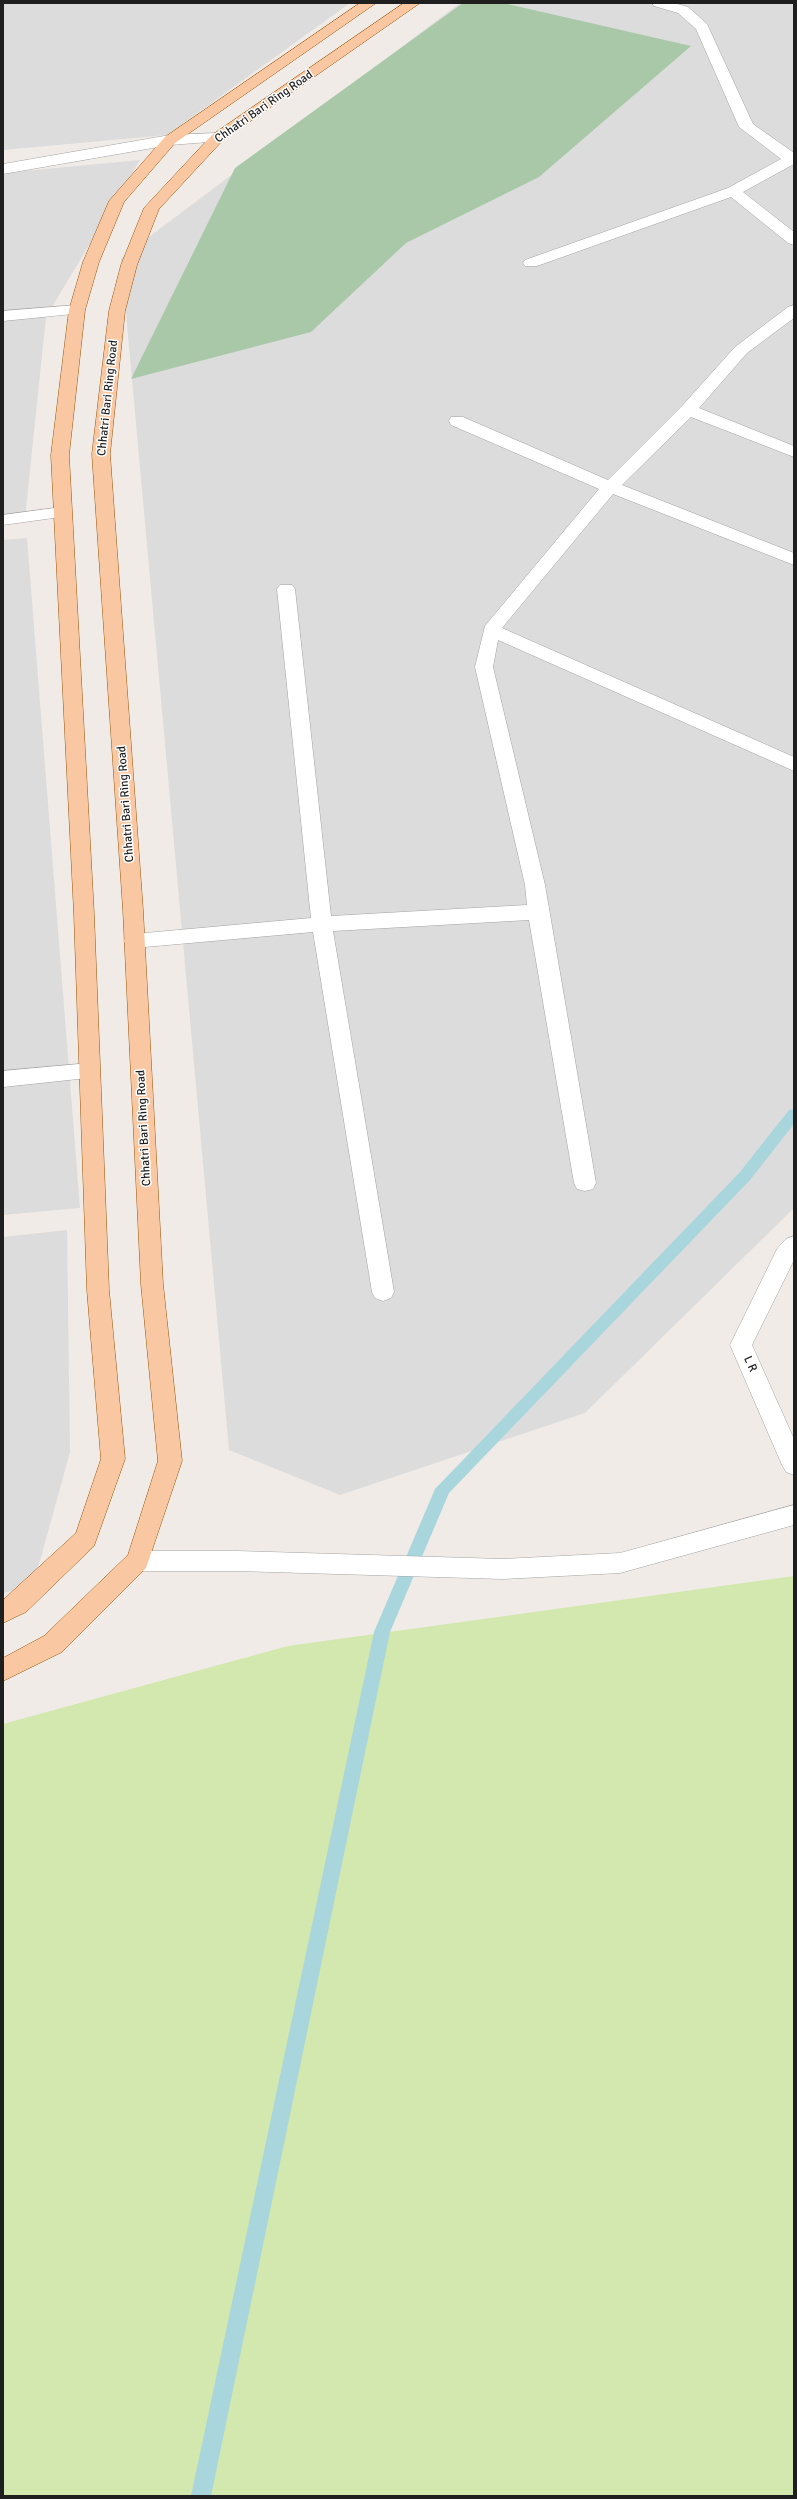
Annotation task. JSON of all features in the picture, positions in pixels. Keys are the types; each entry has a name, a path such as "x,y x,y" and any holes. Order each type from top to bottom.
{"main road":[{"path":"3,1612 17,1605 86,1539 113,1459 98,1290 84,914 60,455 77,310 92,262 117,201 170,140 369,3"},
{"name":"Chhatri Bari Ring Road","path":"3,1670 53,1644 138,1561 170,1461 152,1284 134,941 102,446 117,311 130,265 152,208 217,138 413,3"}],"street":[{"path":"531,263 733,191 792,158 747,127 732,98 702,27 683,10 659,3"},
{"path":"3,169 170,140 217,138"},
{"path":"733,191 794,240"},
{"path":"3,316 77,310"},
{"path":"585,1183 538,912 535,885 484,667 491,630 610,487 688,410 741,350 794,310"},
{"path":"688,410 794,452"},
{"path":"457,420 610,487 794,559"},
{"path":"3,520 62,512"},
{"path":"286,588 322,924 383,1292"},
{"path":"491,630 794,765"},
{"path":"134,941 322,924 538,912"},
{"path":"3,1079 90,1071"},
{"name":"L R","path":"794,1245 785,1254 741,1345 794,1465"},
{"path":"138,1561 237,1561 503,1569 620,1563 794,1515"}],"shaded area":[{"path":"3,3 350,3 167,135 3,150"},
{"path":"460,3 794,3 794,1208 585,1413 340,1495 229,1450 121,258"},
{"path":"140,160 46,317 25,518 3,520 3,173"},
{"path":"27,538 80,1208 3,1215 3,540"},
{"path":"67,1230 70,1452 33,1586 3,1593 3,1237"}],"green space":[{"path":"463,3 503,3 691,46 539,177 406,243 311,332 131,379 235,168"},
{"path":"794,1576 794,2496 3,2496 3,1724 288,1646"}],"waterway":[{"path":"201,2496 382,1632 443,1489 745,1176 794,1114"}]}
